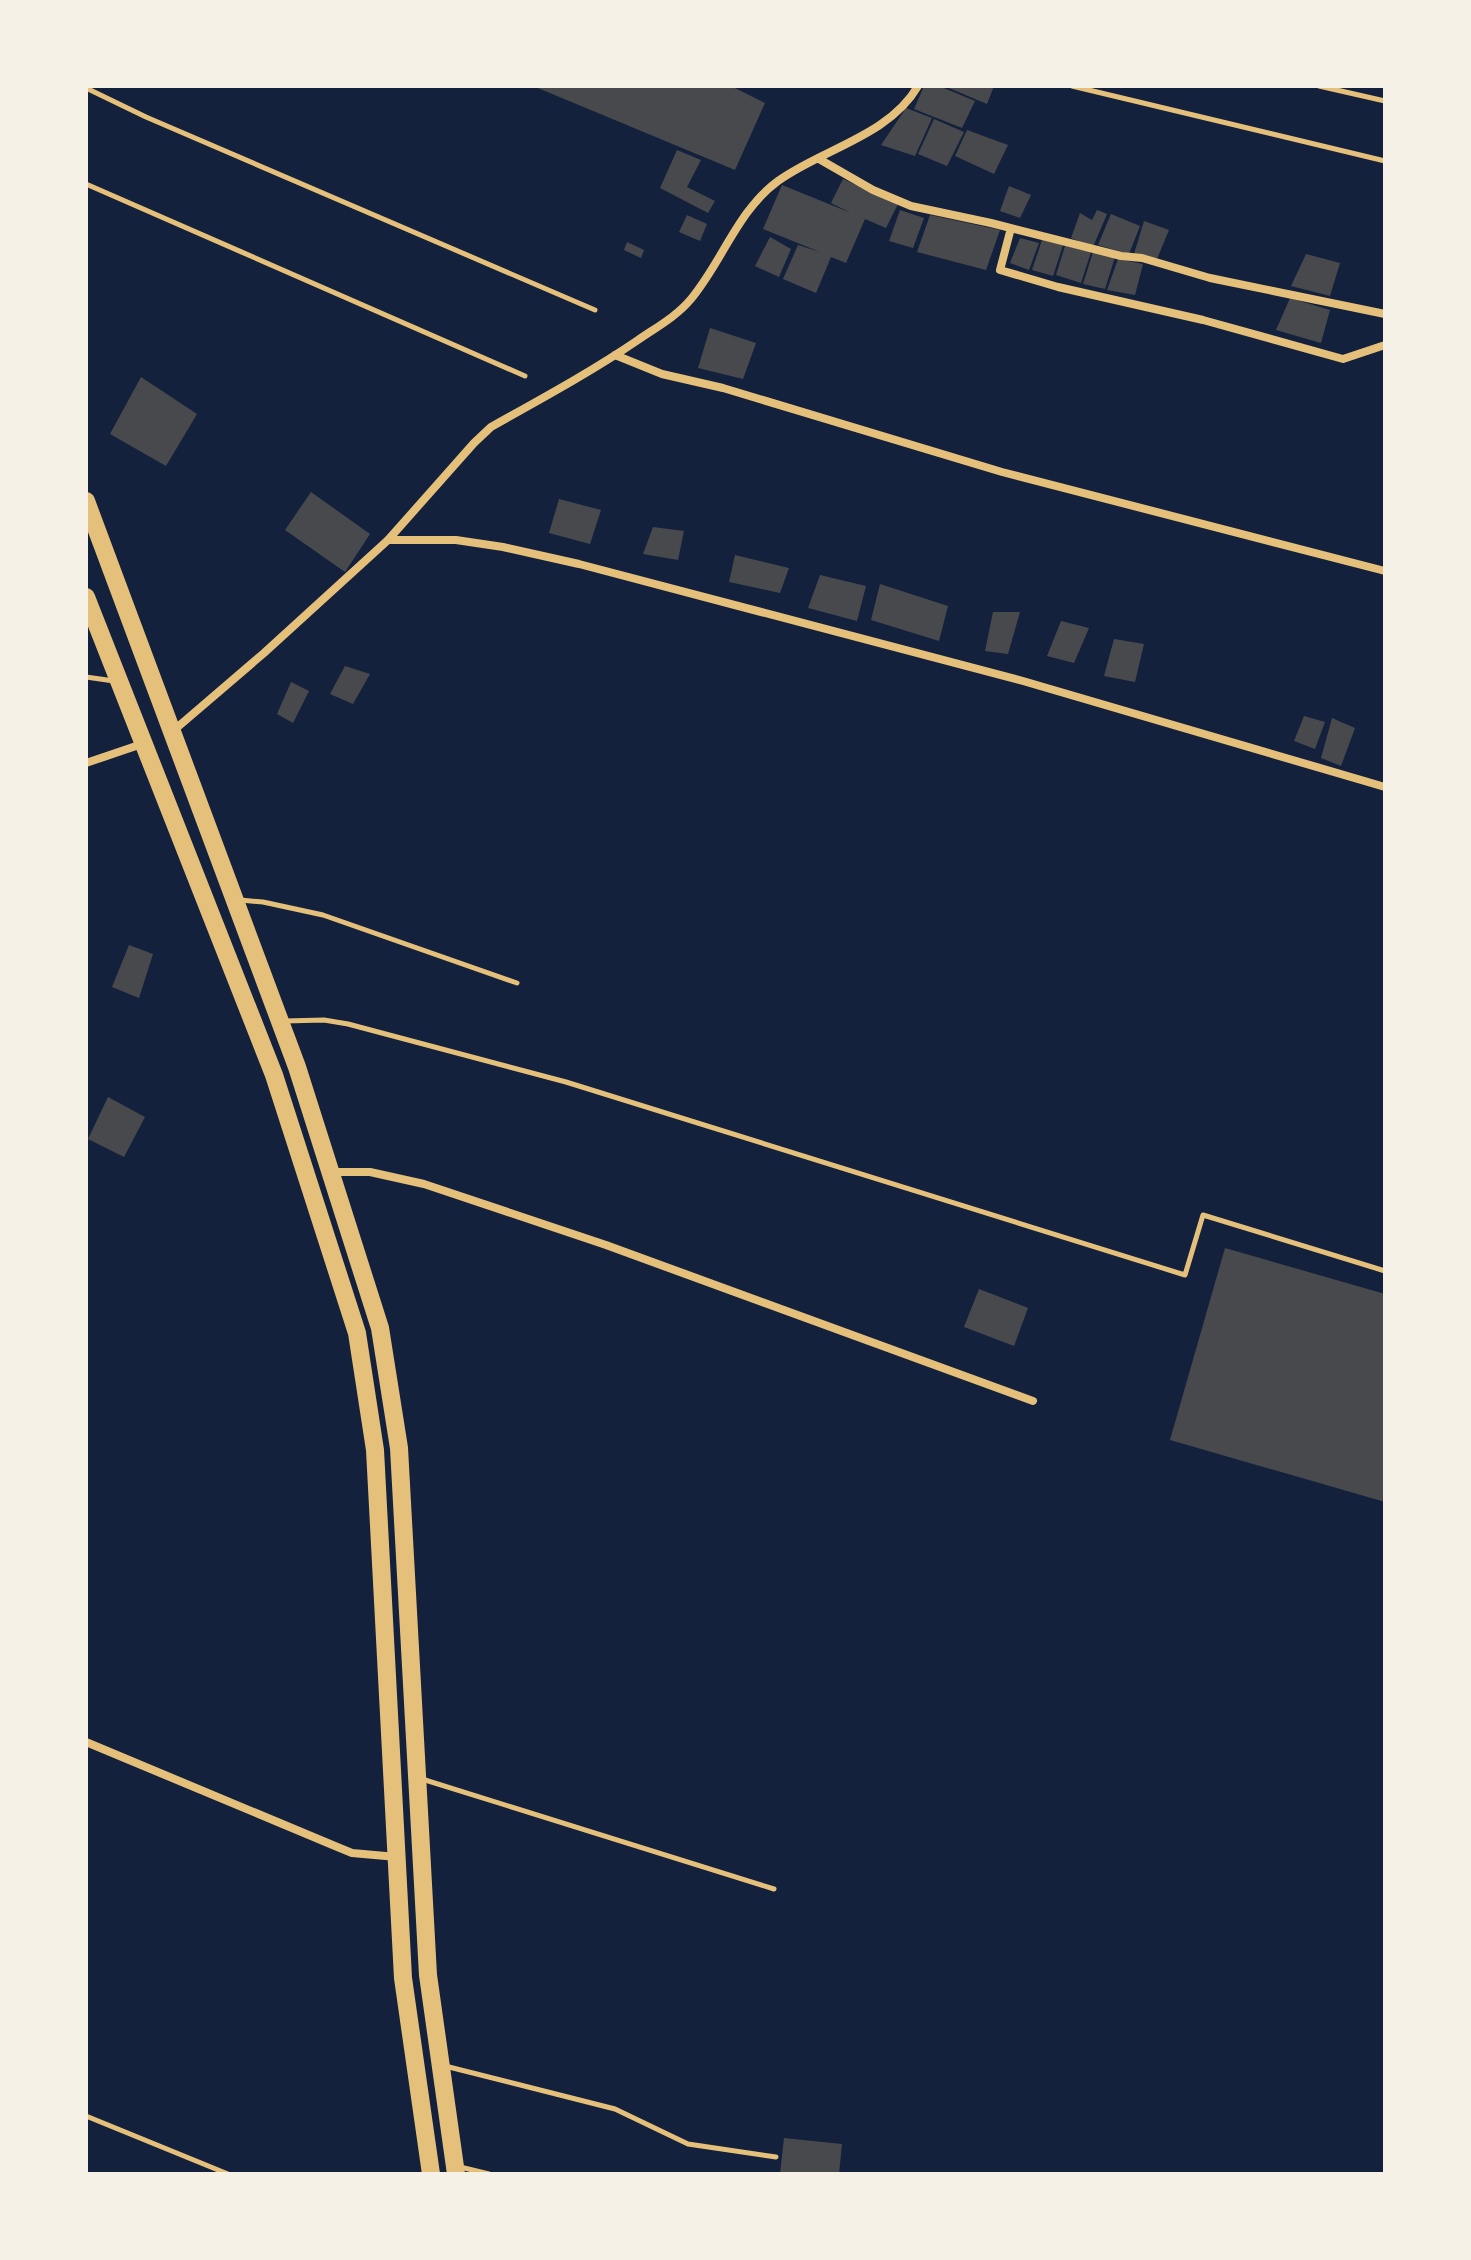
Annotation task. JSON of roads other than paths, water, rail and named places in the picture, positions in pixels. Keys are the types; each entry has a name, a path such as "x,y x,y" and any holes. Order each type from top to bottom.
{"highway":[{"path":"86,501 280,1021 380,1328 399,1448 428,1975 455,2170"},
{"path":"86,597 274,1075 357,1333 375,1450 403,1978 431,2174"}],"street":[{"path":"172,731 264,653 388,540 491,427 615,355 675,315 692,298 760,197 778,180 896,113 918,86"},
{"path":"819,159 894,200 1121,256 1142,258 1210,278 1385,314"},
{"path":"1011,228 1000,270 1058,287 1203,320 1343,359 1385,345"},
{"path":"615,355 662,374 723,388 1002,472 1385,571"},
{"path":"388,540 456,540 579,564 1023,681 1385,787"},
{"path":"86,763 144,744"},
{"path":"331,1172 370,1172 424,1184 606,1245 1033,1401"},
{"path":"86,1742 343,1850 397,1857"}],"lane":[{"path":"1072,86 1385,161"},
{"path":"1319,86 1385,101"},
{"path":"86,88 231,154 595,310"},
{"path":"86,184 525,376"},
{"path":"86,677 119,682"},
{"path":"235,900 263,902 323,915 517,983"},
{"path":"280,1021 324,1020 348,1024 566,1082 1185,1275 1203,1215 1385,1271"},
{"path":"417,1777 774,1889"},
{"path":"441,2065 615,2109 688,2144 776,2157"},
{"path":"86,2116 228,2174"},
{"path":"455,2170 489,2174"}]}
